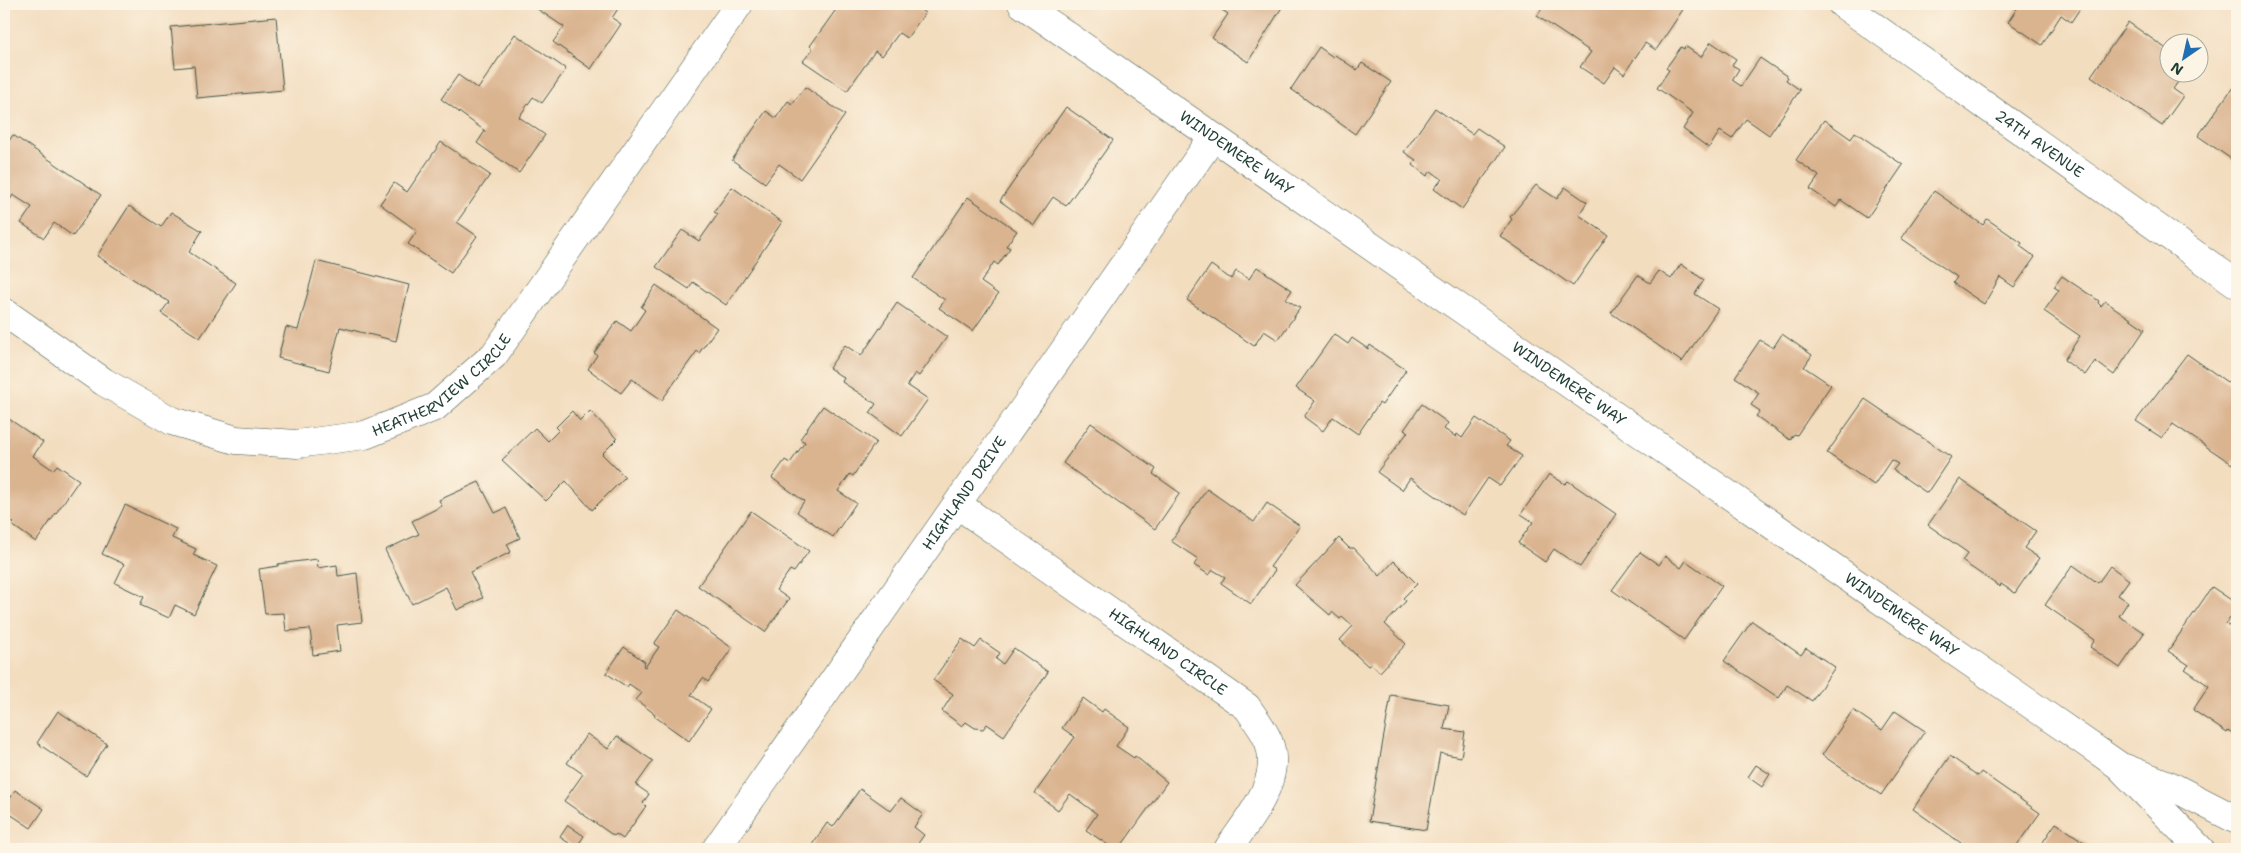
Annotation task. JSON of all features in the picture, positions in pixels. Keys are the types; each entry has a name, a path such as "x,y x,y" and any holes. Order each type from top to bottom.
{"street":[{"name":"HEATHERVIEW CIRCLE","path":"4,312 104,382 172,421 236,440 297,444 365,435 435,407 494,355 740,4"},
{"name":"WINDEMERE WAY","path":"1022,4 2118,765 2200,849"},
{"name":"24TH AVENUE","path":"1842,4 2237,284"},
{"name":"HIGHLAND DRIVE","path":"716,849 958,505 1213,137"},
{"name":"HIGHLAND CIRCLE","path":"958,505 1247,707 1267,737 1273,768 1262,800 1228,849"},
{"name":"WINDEMERE WAY","path":"2118,765 2169,785 2237,820"}],"building":[{"path":"539,4 621,4 612,18 621,24 591,69 553,42 564,27 536,8"},
{"path":"840,4 912,4 925,13 907,38 899,33 882,56 875,51 847,91 803,61 813,49 810,46"},
{"path":"1213,4 1284,4 1248,62 1212,38 1228,14"},
{"path":"1545,4 1678,4 1684,8 1656,50 1645,43 1624,74 1615,67 1604,83 1580,67 1591,52 1537,16"},
{"path":"2020,4 2083,4 2071,22 2061,15 2042,45 2008,22"},
{"path":"276,17 283,90 197,98 194,66 175,68 171,27"},
{"path":"2128,22 2158,43 2158,82 2178,82 2173,89 2183,96 2162,126 2091,76"},
{"path":"515,34 566,69 542,103 533,97 519,117 545,135 519,173 477,143 485,131 441,99 458,75 478,89"},
{"path":"1711,42 1736,59 1732,65 1739,69 1732,80 1741,86 1760,58 1788,77 1786,80 1800,90 1769,135 1746,119 1732,139 1720,131 1709,148 1683,129 1693,113 1657,88 1669,70 1666,68 1681,47 1684,49 1685,46 1701,57"},
{"path":"1319,47 1357,70 1362,63 1391,82 1355,134 1291,89"},
{"path":"2237,84 2237,163 2198,136"},
{"path":"805,87 845,115 800,179 779,164 765,183 732,160 766,111 776,118 788,101 792,104"},
{"path":"1066,107 1113,140 1066,206 1053,197 1034,225 1000,201"},
{"path":"1435,108 1472,134 1477,128 1505,147 1462,209 1434,189 1442,179 1431,171 1427,176 1413,165 1416,160 1404,152"},
{"path":"1824,120 1851,139 1855,132 1903,165 1867,218 1841,200 1836,207 1810,189 1819,176 1796,160"},
{"path":"13,135 101,195 73,236 54,223 44,238 21,223 32,207 13,195 4,209 4,148"},
{"path":"441,142 490,175 457,222 477,236 451,273 408,244 417,231 380,204 394,183 407,192"},
{"path":"1536,185 1557,199 1565,187 1587,202 1579,215 1608,235 1573,286 1500,236 1512,219 1510,217"},
{"path":"732,187 782,222 726,305 693,282 689,289 656,267 682,230 699,241 718,214 714,212"},
{"path":"1934,191 1983,225 1987,219 2022,243 2020,246 2035,257 2014,287 2000,277 1984,304 1953,283 1957,277 1901,238"},
{"path":"968,197 1017,231 1006,246 1010,248 998,265 994,262 981,282 998,294 973,331 939,308 945,300 913,278"},
{"path":"129,206 161,227 171,212 202,231 189,252 236,283 200,338 161,313 169,302 97,256"},
{"path":"316,261 409,285 396,341 340,327 329,371 278,358 286,327 298,330"},
{"path":"1681,264 1704,280 1695,294 1718,309 1682,362 1611,313 1638,275 1650,283 1659,271 1671,279"},
{"path":"1211,265 1231,279 1236,271 1249,279 1257,267 1292,290 1286,299 1300,308 1278,340 1264,331 1254,346 1187,300"},
{"path":"2062,276 2099,301 2098,303 2101,306 2105,301 2145,329 2114,375 2095,361 2085,375 2064,360 2080,336 2044,311 2059,290 2054,287"},
{"path":"656,285 717,328 699,353 697,351 662,400 632,379 621,393 588,369 597,355 594,353 617,321 631,331 645,310 641,307"},
{"path":"897,303 947,337 919,376 915,373 907,385 928,399 902,436 870,413 876,404 842,382 844,378 829,368 845,345 861,356"},
{"path":"1334,334 1348,344 1352,338 1368,349 1370,345 1406,370 1382,405 1379,403 1358,434 1333,417 1323,431 1304,417 1315,401 1296,388"},
{"path":"1782,334 1812,355 1804,367 1831,385 1797,435 1794,434 1790,440 1756,416 1760,411 1751,405 1759,393 1735,377 1760,340 1773,348"},
{"path":"2187,354 2237,389 2235,393 2237,457 2232,464 2173,424 2162,438 2136,421"},
{"path":"1865,399 1951,457 1927,493 1893,470 1898,464 1891,460 1874,485 1827,453"},
{"path":"1422,404 1448,423 1444,429 1456,437 1457,434 1462,438 1476,418 1510,441 1506,446 1522,456 1500,486 1488,478 1463,515 1410,478 1402,490 1377,472 1408,432 1404,430"},
{"path":"823,406 876,442 853,476 850,474 838,491 856,503 833,537 797,512 804,501 772,478 785,460 790,463 805,442 800,439"},
{"path":"572,411 580,421 590,411 617,439 602,454 625,477 592,510 566,481 546,501 502,460 535,428 548,441 559,430 556,427"},
{"path":"9,419 43,442 33,456 53,470 57,465 79,480 36,542 12,525 14,523 4,516 4,427"},
{"path":"1091,423 1156,469 1153,474 1180,493 1155,529 1063,463"},
{"path":"1549,474 1565,484 1568,481 1616,514 1580,567 1554,549 1545,562 1518,543 1533,522 1521,514"},
{"path":"1960,479 2036,531 2024,548 2039,558 2015,593 2001,584 2000,587 1962,561 1968,553 1928,525"},
{"path":"479,482 495,513 506,508 520,538 507,544 511,552 470,572 483,598 457,610 446,587 412,604 385,550 419,534 412,521 442,506 439,500"},
{"path":"1207,489 1254,522 1267,503 1300,526 1270,567 1275,570 1251,604 1221,583 1225,577 1213,570 1209,575 1194,565 1198,559 1171,541"},
{"path":"125,505 176,529 172,538 196,549 193,555 217,566 194,614 175,605 169,618 140,605 144,597 115,583 124,564 102,554"},
{"path":"751,511 809,551 794,572 790,570 776,590 789,599 765,632 698,586"},
{"path":"1339,538 1349,548 1354,548 1380,576 1394,561 1417,584 1403,598 1406,601 1385,624 1406,644 1380,672 1371,664 1368,666 1340,640 1353,626 1342,616 1340,619 1332,612 1330,615 1295,585"},
{"path":"1640,552 1659,565 1665,556 1681,568 1686,561 1722,586 1684,640 1612,590"},
{"path":"317,559 318,568 337,565 338,576 357,573 362,622 337,625 340,651 313,655 310,629 286,631 284,613 265,614 259,569 278,566 278,564"},
{"path":"2073,565 2098,583 2110,566 2129,580 2118,595 2128,602 2119,616 2144,633 2120,668 2090,647 2095,640 2045,605"},
{"path":"2212,587 2237,604 2237,608 2226,624 2237,631 2237,737 2228,731 2227,733 2193,710 2209,686 2185,669 2189,665 2168,651"},
{"path":"678,610 732,648 708,682 703,678 691,695 711,709 689,741 654,716 655,714 636,700 642,693 629,684 627,687 606,673 624,647 645,662 643,666 645,667 659,647 654,644"},
{"path":"1752,621 1801,655 1806,648 1835,667 1812,701 1787,685 1779,698 1724,661"},
{"path":"962,639 975,648 981,640 1000,653 996,659 1003,664 1014,648 1048,672 1004,736 987,724 983,729 975,728 966,722 962,726 942,711 953,694 933,680"},
{"path":"1391,695 1449,705 1444,729 1465,732 1461,757 1440,753 1426,830 1369,821"},
{"path":"1083,698 1102,712 1104,709 1129,727 1116,746 1134,758 1135,756 1167,782 1119,849 1114,849 1086,830 1097,814 1070,794 1058,810 1035,793 1075,737 1062,728"},
{"path":"1853,710 1882,730 1895,711 1925,731 1881,795 1822,755"},
{"path":"58,711 107,744 86,776 37,743"},
{"path":"587,734 608,749 617,736 653,761 636,785 649,794 643,803 646,806 623,839 616,834 614,836 564,801 583,774 567,763"},
{"path":"1950,756 1978,776 1981,772 2040,813 2014,849 1957,849 1961,843 1913,809"},
{"path":"1756,765 1770,774 1762,787 1748,777"},
{"path":"860,789 891,811 901,798 923,814 914,827 924,835 914,849 809,849 827,823 833,827"},
{"path":"15,790 44,809 31,828 4,810"},
{"path":"2056,823 2090,846 2087,849 2038,849"},
{"path":"568,825 584,836 576,848 560,837"}]}
